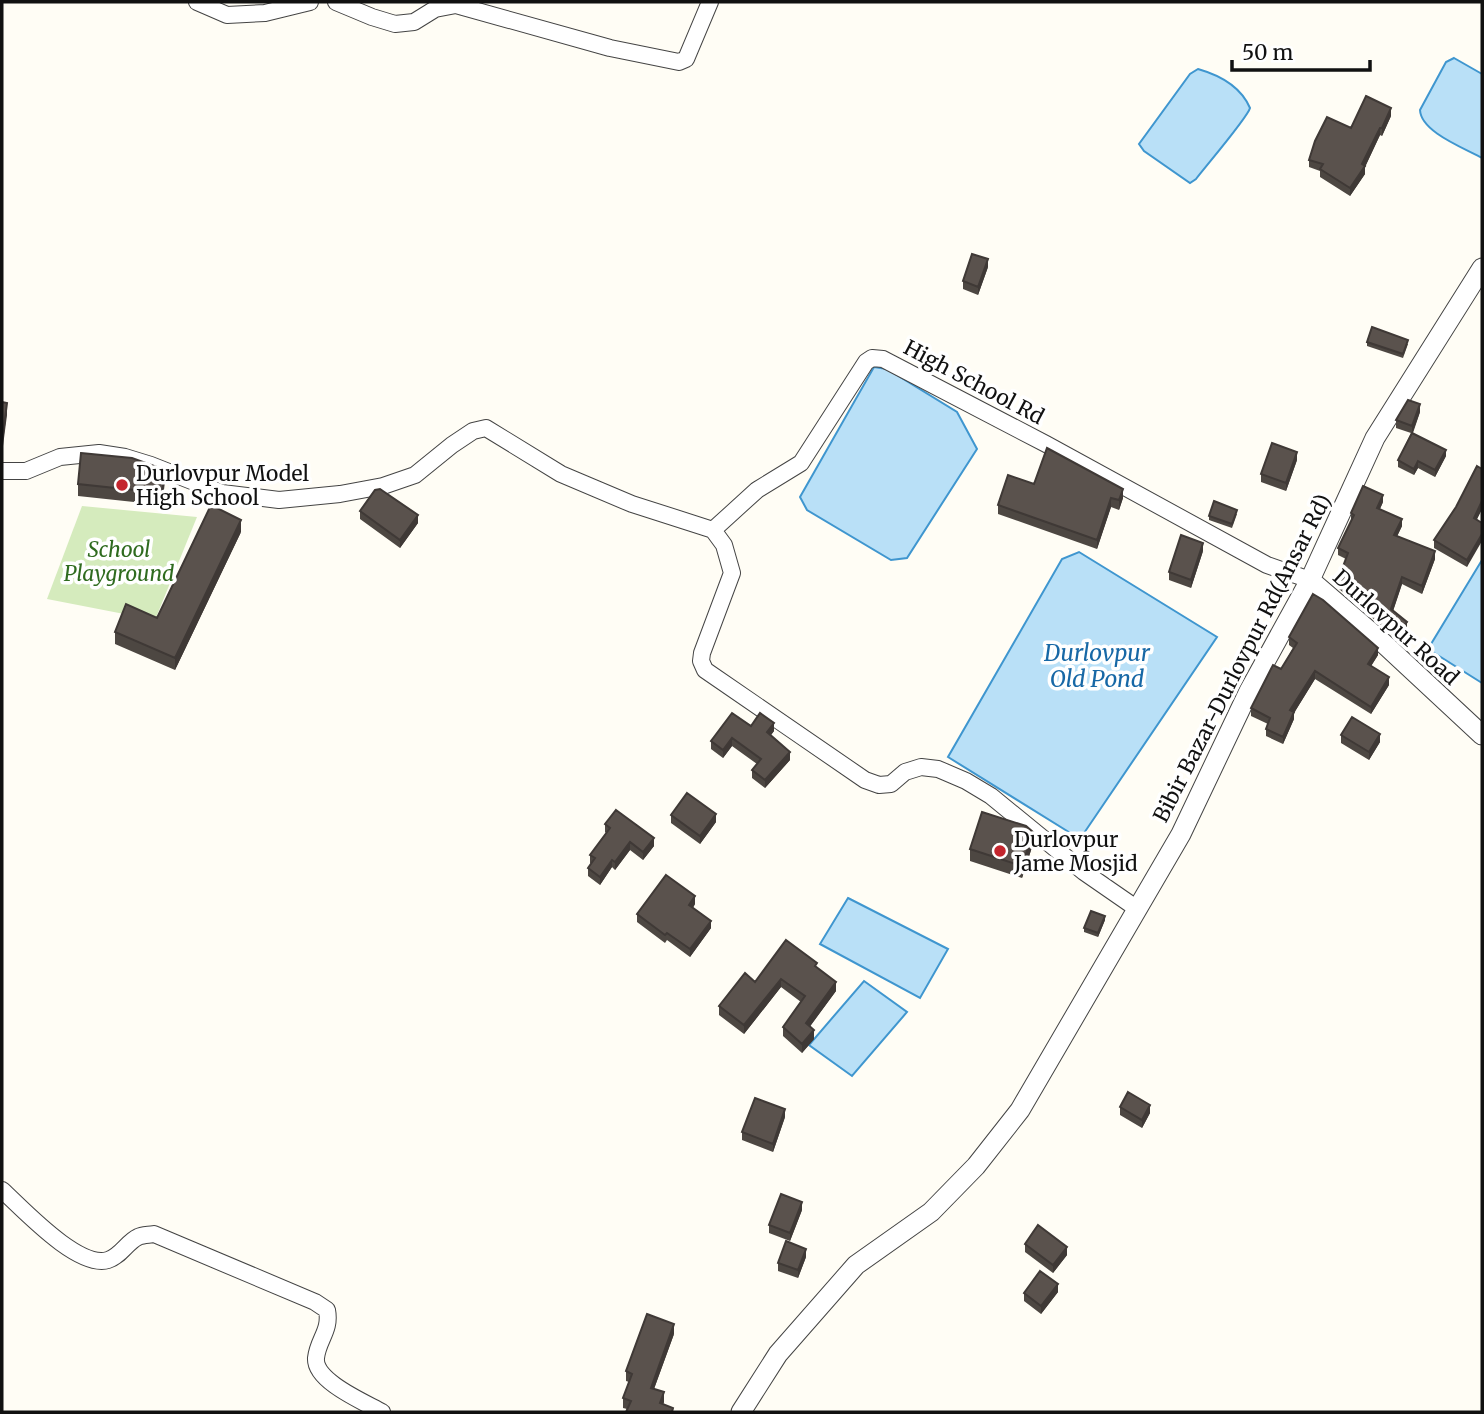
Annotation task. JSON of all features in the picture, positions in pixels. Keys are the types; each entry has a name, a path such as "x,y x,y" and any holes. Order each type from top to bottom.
{"street":[{"path":"197,2 227,15 265,13 310,2"},
{"path":"336,2 395,24 414,22 435,9 456,5 610,48 680,62 686,59 710,2"},
{"name":"Bibir Bazar-Durlovpur Rd(Ansar Rd)","path":"741,1412 778,1354 856,1265 931,1212 976,1166 1013,1119 1181,834 1249,691 1310,580 1375,438 1482,268"},
{"name":"High School Rd","path":"713,530 757,490 801,463 866,362 872,358 883,359 1046,444 1267,565 1310,580"},
{"path":"2,471 26,471 60,457 99,453 151,465 222,493 291,499 340,494 415,475 473,431 486,428 561,474 632,504 713,530 724,545 732,573 702,653 701,661 705,670 865,780 879,785 891,784 905,772 921,767 938,769 966,781 991,796 1084,872 1136,908"},
{"name":"Durlovpur Road","path":"1310,580 1381,641 1482,736"},
{"path":"2,1191 61,1243 94,1260 107,1260 122,1252 137,1237 154,1234 315,1302 327,1310 329,1321 316,1358 320,1372 331,1383 382,1412"}],"green space":[{"name":"School Playground","path":"82,506 197,517 155,620 47,599"}],"water":[{"path":"1454,58 1482,74 1482,158 1435,132 1422,118 1420,110 1446,62"},
{"path":"1198,69 1229,83 1241,94 1250,108 1226,142 1190,183 1144,151 1139,144 1190,74"},
{"path":"874,367 887,369 957,412 977,449 907,558 891,560 807,510 800,497"},
{"name":"Durlovpur Old Pond","path":"1079,552 1217,637 1080,839 948,757 1062,559"},
{"path":"1482,560 1482,683 1428,649"},
{"path":"848,898 948,949 920,998 820,944"},
{"path":"864,981 907,1012 852,1076 809,1045"}],"building":[{"path":"1366,96 1391,108 1362,164 1365,166 1350,188 1320,169 1323,164 1309,160 1327,117 1351,128"},
{"path":"972,254 988,259 978,287 963,281"},
{"path":"1372,327 1408,340 1403,354 1367,342"},
{"path":"1408,400 1420,404 1412,426 1396,420"},
{"path":"2,402 7,403 3,434 2,434"},
{"path":"1412,433 1446,450 1435,470 1418,461 1414,469 1398,460"},
{"path":"1272,443 1297,452 1286,483 1261,474"},
{"path":"1047,448 1123,489 1119,500 1111,498 1097,540 998,505 1008,475 1034,484"},
{"name":"Durlovpur Model High School","path":"81,453 132,458 165,470 162,493 78,484"},
{"path":"1477,466 1482,469 1482,501 1474,518 1482,523 1482,534 1467,560 1434,540 1456,507"},
{"path":"1363,486 1383,495 1377,508 1402,519 1394,535 1435,551 1422,586 1402,577 1391,609 1407,622 1398,633 1338,580 1348,553 1338,548 1354,515 1351,513"},
{"path":"380,489 418,515 400,540 360,511 375,490"},
{"path":"1214,501 1237,510 1232,524 1209,516"},
{"path":"211,505 241,520 175,658 115,632 126,604 157,618"},
{"path":"1181,535 1203,543 1191,580 1169,572"},
{"path":"1313,594 1378,648 1368,664 1389,677 1371,707 1315,671 1290,710 1294,712 1283,737 1266,729 1270,718 1251,708 1273,665 1281,669 1297,643 1289,637"},
{"path":"732,713 751,726 760,713 774,723 767,732 790,752 765,780 752,770 761,759 732,738 723,750 711,741"},
{"path":"1352,717 1380,734 1369,752 1341,735"},
{"path":"687,793 716,814 700,836 671,815"},
{"path":"616,810 654,838 643,852 630,842 600,877 588,868 595,858 590,855 610,828 605,824"},
{"path":"982,812 1026,826 1033,832 1022,866 970,849"},
{"path":"666,875 695,896 689,905 711,921 690,949 637,914"},
{"path":"1091,911 1105,916 1098,933 1084,928"},
{"path":"786,940 817,963 815,966 836,982 806,1023 814,1030 802,1044 783,1027 805,996 781,979 744,1025 719,1006 745,973 755,982"},
{"path":"1128,1092 1150,1105 1142,1120 1120,1107"},
{"path":"755,1098 785,1109 773,1144 742,1132"},
{"path":"781,1194 802,1202 790,1233 769,1225"},
{"path":"1038,1225 1067,1247 1053,1265 1025,1244"},
{"path":"786,1241 806,1249 798,1270 778,1263"},
{"path":"1040,1271 1058,1284 1041,1306 1024,1293"},
{"path":"647,1314 674,1324 651,1388 664,1392 660,1403 673,1408 672,1412 626,1412 631,1401 623,1398 632,1374 626,1371"}],"place":[{"name":"Durlovpur Model High School","path":"122,485"},
{"name":"Durlovpur Jame Mosjid","path":"1000,851"}]}
